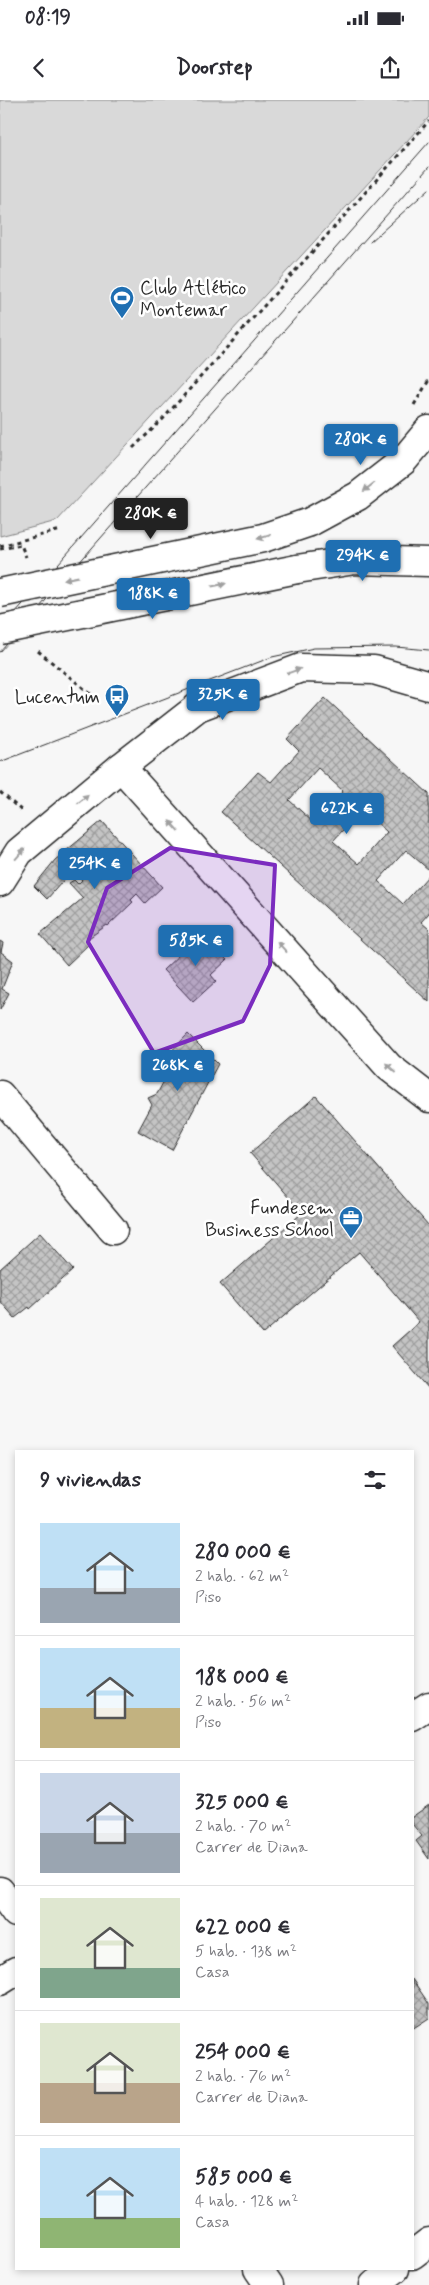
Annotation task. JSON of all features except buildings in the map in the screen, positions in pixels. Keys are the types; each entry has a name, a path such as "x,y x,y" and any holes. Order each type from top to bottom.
{"street":[{"path":"0,593 264,538 310,522 358,496 395,467 429,430"},
{"path":"0,630 296,568 355,560 429,562"},
{"path":"0,882 19,852 121,767 198,708 302,668 374,670 429,686"},
{"path":"121,767 390,1067 429,1098"},
{"path":"0,1095 114,1230"},
{"path":"414,1716 429,1706"},
{"path":"0,1891 15,1912"},
{"path":"0,1981 15,1972"},
{"path":"414,2253 429,2242"},
{"path":"259,2270 268,2285"},
{"path":"374,2285 394,2270"}],"path":[{"path":"133,448 163,418 429,121"},
{"path":"0,548 61,530"},
{"path":"0,548 21,545"},
{"path":"34,648 98,700"}],"highlighted area":[{"path":"170,848 275,865 270,965 243,1021 154,1053 88,942 107,888"}],"shaded area":[{"name":"Club Atlético Montemar","path":"0,100 429,100 429,117 57,521 0,536"}],"tram line":[{"path":"0,630 429,142"},
{"path":"0,652 429,167"},
{"path":"370,242 429,189"},
{"path":"0,762 272,657 314,648 396,647 429,650"}],"place":[{"name":"Club Atlético Montemar","path":"122,319"},
{"name":"Lucentum","path":"117,717"},
{"name":"Fundesem Business School","path":"351,1239"}]}
